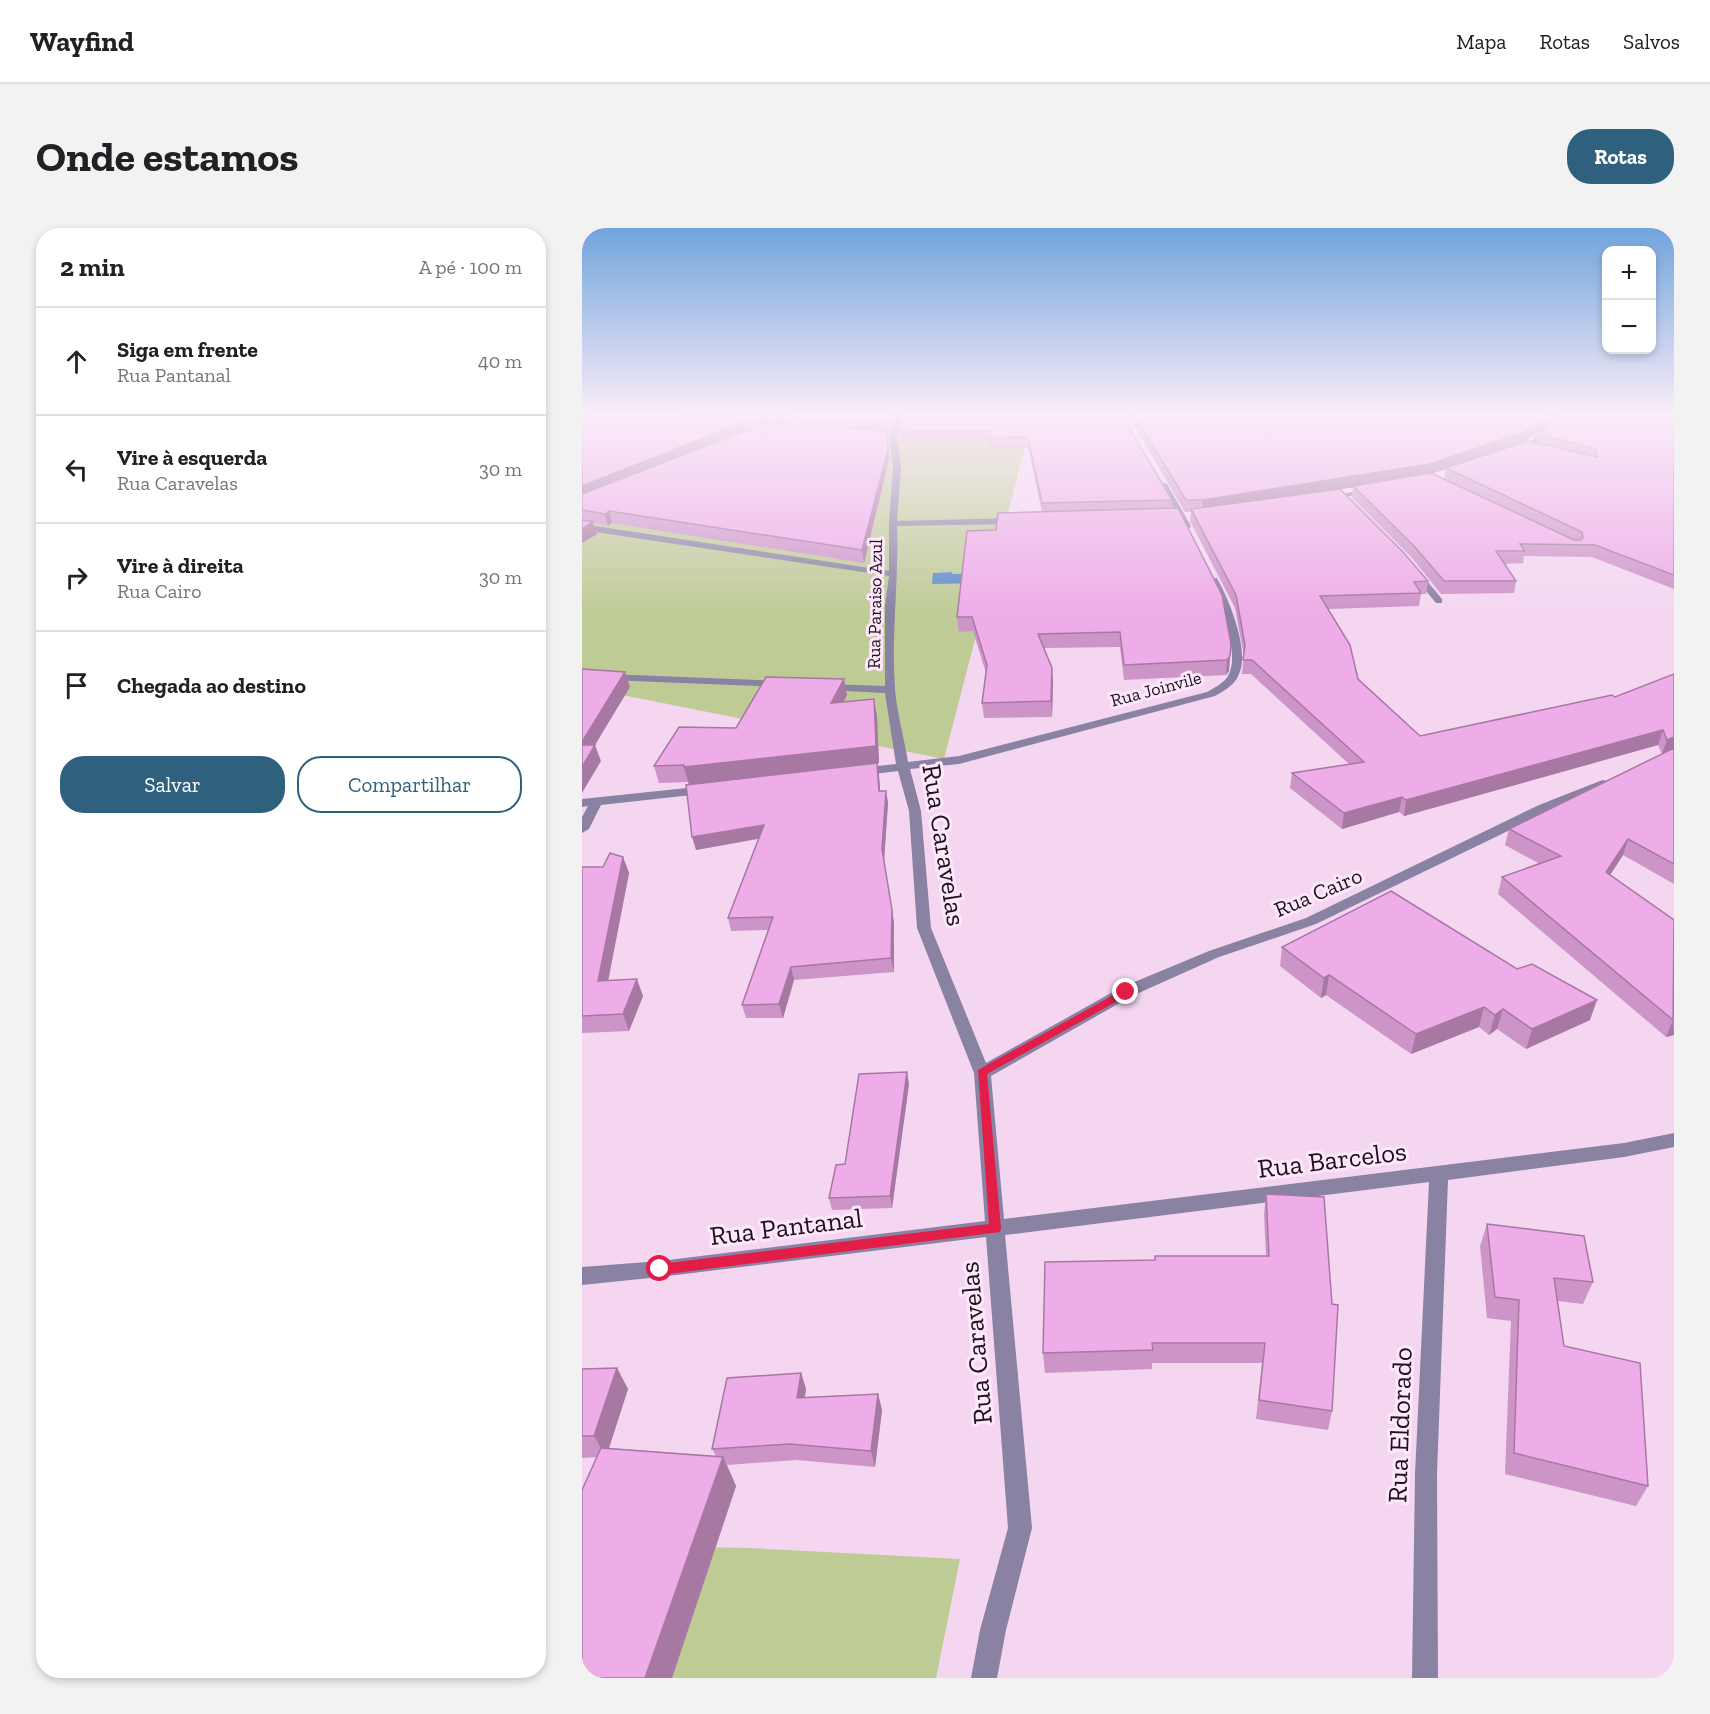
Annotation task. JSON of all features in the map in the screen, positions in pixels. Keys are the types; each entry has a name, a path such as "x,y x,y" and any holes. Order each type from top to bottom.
{"street":[{"name":"Rua Paraiso Azul","path":"890,690 890,606 894,574 893,524 896,480"},
{"path":"1160,480 1192,537"},
{"path":"1320,499 1386,487"},
{"path":"1341,495 1349,503"},
{"path":"1172,517 1192,516"},
{"path":"893,524 1032,520"},
{"path":"582,527 894,574"},
{"path":"1407,562 1439,601"},
{"name":"Rua Joinvile","path":"903,767 959,760 1211,694 1227,685 1236,672 1237,658 1228,608 1207,567"},
{"path":"582,676 787,685"},
{"path":"810,686 890,690"},
{"name":"Rua Caravelas","path":"890,690 903,767 915,811 924,928 982,1073 1020,1528 993,1630 984,1678"},
{"path":"839,774 903,767"},
{"name":"Rua Cairo","path":"982,1073 1126,992 1214,954 1311,921 1544,808 1619,778"},
{"path":"582,829 589,803 724,788"},
{"name":"Rua Barcelos","path":"995,1228 1439,1174 1674,1140"},
{"path":"1648,1145 1674,1150"},
{"name":"Rua Eldorado","path":"1425,1678 1426,1474 1439,1174"},
{"name":"Rua Pantanal","path":"582,1276 660,1269 995,1228"}],"green space":[{"path":"582,480 1016,480 944,759 582,687"},
{"path":"582,1545 750,1548 960,1559 936,1678 582,1678"}],"water":[{"path":"952,572 952,574 988,573 988,583 932,584 933,573"}],"building":[{"path":"582,480 598,480 582,486"},
{"path":"619,480 880,480 862,550 609,511 605,514 582,510 582,494"},
{"path":"1037,480 1160,480 1172,500 1042,503"},
{"path":"1174,480 1331,480 1203,500 1186,500"},
{"path":"1391,480 1445,480 1574,540 1583,538 1582,532 1471,480 1674,480 1674,575 1595,545 1520,544 1525,551 1496,551 1516,581 1444,581 1414,546 1353,486"},
{"path":"1340,489 1404,553 1428,581 1414,582 1421,593 1320,596 1350,645 1358,679 1420,736 1612,695 1615,697 1674,674 1674,737 1667,740 1663,730 1406,800 1402,797 1344,813 1292,773 1364,762 1252,660 1243,660 1245,645 1236,595 1191,509"},
{"path":"1178,508 1222,595 1231,644 1230,656 1227,660 1124,665 1120,632 1038,634 1052,668 1051,701 982,703 987,665 972,617 957,617 967,531 996,530 998,513"},
{"path":"582,520 593,522 582,529"},
{"path":"582,669 625,672 582,742"},
{"path":"766,677 844,679 831,703 874,699 876,746 684,767 684,765 654,766 679,727 736,728"},
{"path":"582,745 595,745 582,767"},
{"path":"1674,748 1674,864 1628,839 1606,872 1674,920 1673,1020 1502,877 1561,856 1509,829"},
{"path":"877,763 879,791 886,791 882,849 892,910 891,958 791,967 779,1004 742,1005 773,917 728,918 764,825 692,837 686,785"},
{"path":"610,853 623,857 598,981 637,979 623,1014 582,1016 582,867 603,867"},
{"path":"1391,891 1517,969 1532,964 1597,1000 1532,1029 1503,1009 1495,1015 1484,1007 1416,1034 1329,975 1324,978 1282,947"},
{"path":"907,1072 890,1196 829,1198 836,1165 845,1164 859,1074"},
{"path":"1266,1194 1324,1197 1332,1304 1338,1305 1332,1411 1259,1400 1265,1343 1152,1343 1153,1350 1043,1353 1045,1262 1155,1260 1155,1256 1269,1256"},
{"path":"1487,1224 1584,1236 1593,1282 1554,1278 1564,1346 1640,1363 1648,1486 1514,1453 1519,1300 1495,1297"},
{"path":"617,1368 594,1436 582,1436 582,1369"},
{"path":"801,1373 797,1398 878,1394 871,1451 790,1444 712,1449 727,1378"},
{"path":"601,1448 723,1457 645,1678 582,1678 582,1490"}],"route":[{"path":"660,1269 995,1228 982,1073 1126,992"}]}
